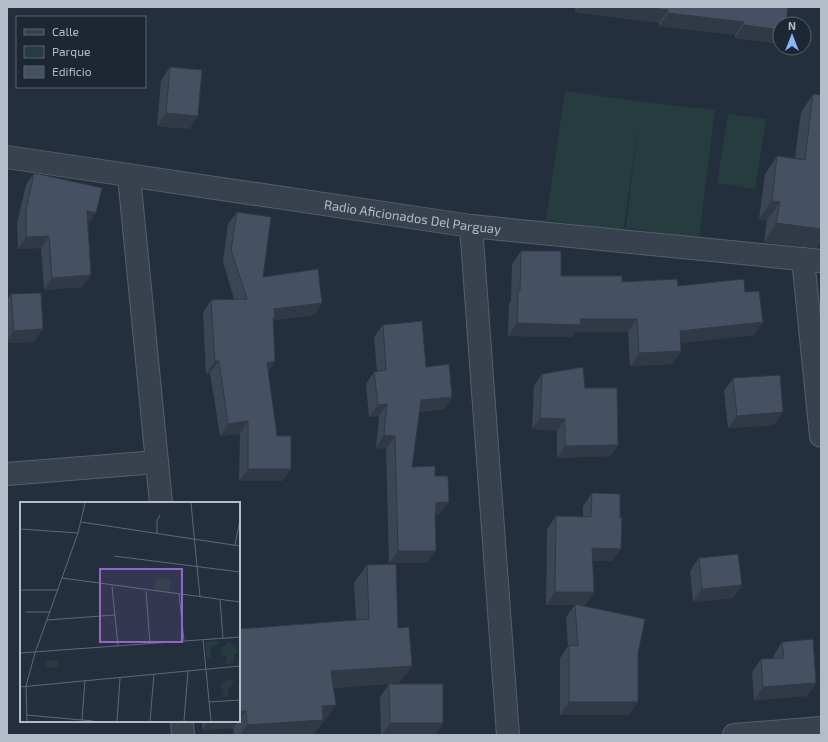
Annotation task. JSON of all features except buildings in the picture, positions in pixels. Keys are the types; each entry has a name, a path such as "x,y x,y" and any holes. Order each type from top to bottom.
{"street":[{"name":"Radio Aficionados Del Parguay","path":"7,157 471,226 812,260"},
{"path":"129,176 161,502"},
{"path":"471,226 508,735"},
{"path":"812,260 821,436"},
{"path":"7,474 157,462"},
{"path":"182,722 183,735"},
{"path":"734,735 821,728"}],"green space":[{"path":"565,91 642,102 715,110 699,238 626,228 638,126 623,231 546,220"},
{"path":"728,114 766,119 755,189 717,183"}]}
